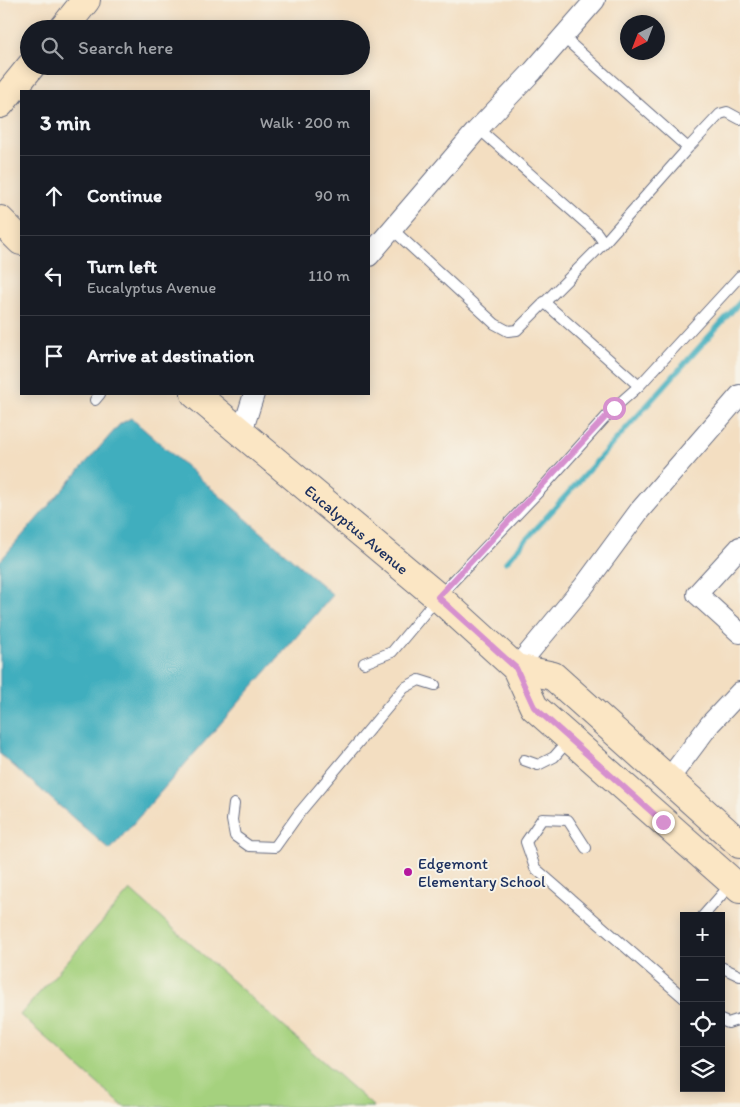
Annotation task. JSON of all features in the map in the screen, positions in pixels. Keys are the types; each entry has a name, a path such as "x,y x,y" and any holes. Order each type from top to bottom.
{"main road":[{"path":"70,20 86,0"},
{"path":"0,104 24,75"},
{"path":"0,220 20,240"},
{"name":"Eucalyptus Avenue","path":"196,395 438,597 516,668 534,707 736,886"},
{"path":"516,668 553,676 740,844"}],"street":[{"path":"370,255 478,128 595,0"},
{"path":"242,432 254,395"},
{"path":"516,668 584,586 640,510 740,396"},
{"path":"740,547 697,594 740,633"},
{"path":"668,780 710,724 740,692"}],"lane":[{"path":"562,37 688,148"},
{"path":"392,229 495,324 508,331 516,330 604,242 720,114 727,112 740,119"},
{"path":"478,128 597,233 604,242"},
{"path":"364,663 392,652 438,597 614,408 639,386 740,276"},
{"path":"544,302 639,386"},
{"path":"234,804 232,820 235,836 249,846 275,848 300,812 404,688 419,680 434,684"},
{"path":"524,760 538,765 554,757 571,738"},
{"path":"586,848 568,820 542,819 526,842 535,868 680,995"},
{"path":"707,912 736,886"},
{"path":"725,969 740,976"},
{"path":"725,1022 728,1023 740,1018"}],"green space":[{"path":"130,890 374,1107 124,1107 20,1015"}],"water":[{"path":"131,418 333,595 110,850 0,754 0,561 120,424"}],"waterway":[{"path":"506,562 740,302"}],"place":[{"name":"Edgemont Elementary School","path":"408,872"}],"route":[{"path":"614,408 544,486 438,597 516,668 534,707 663,822"}]}
